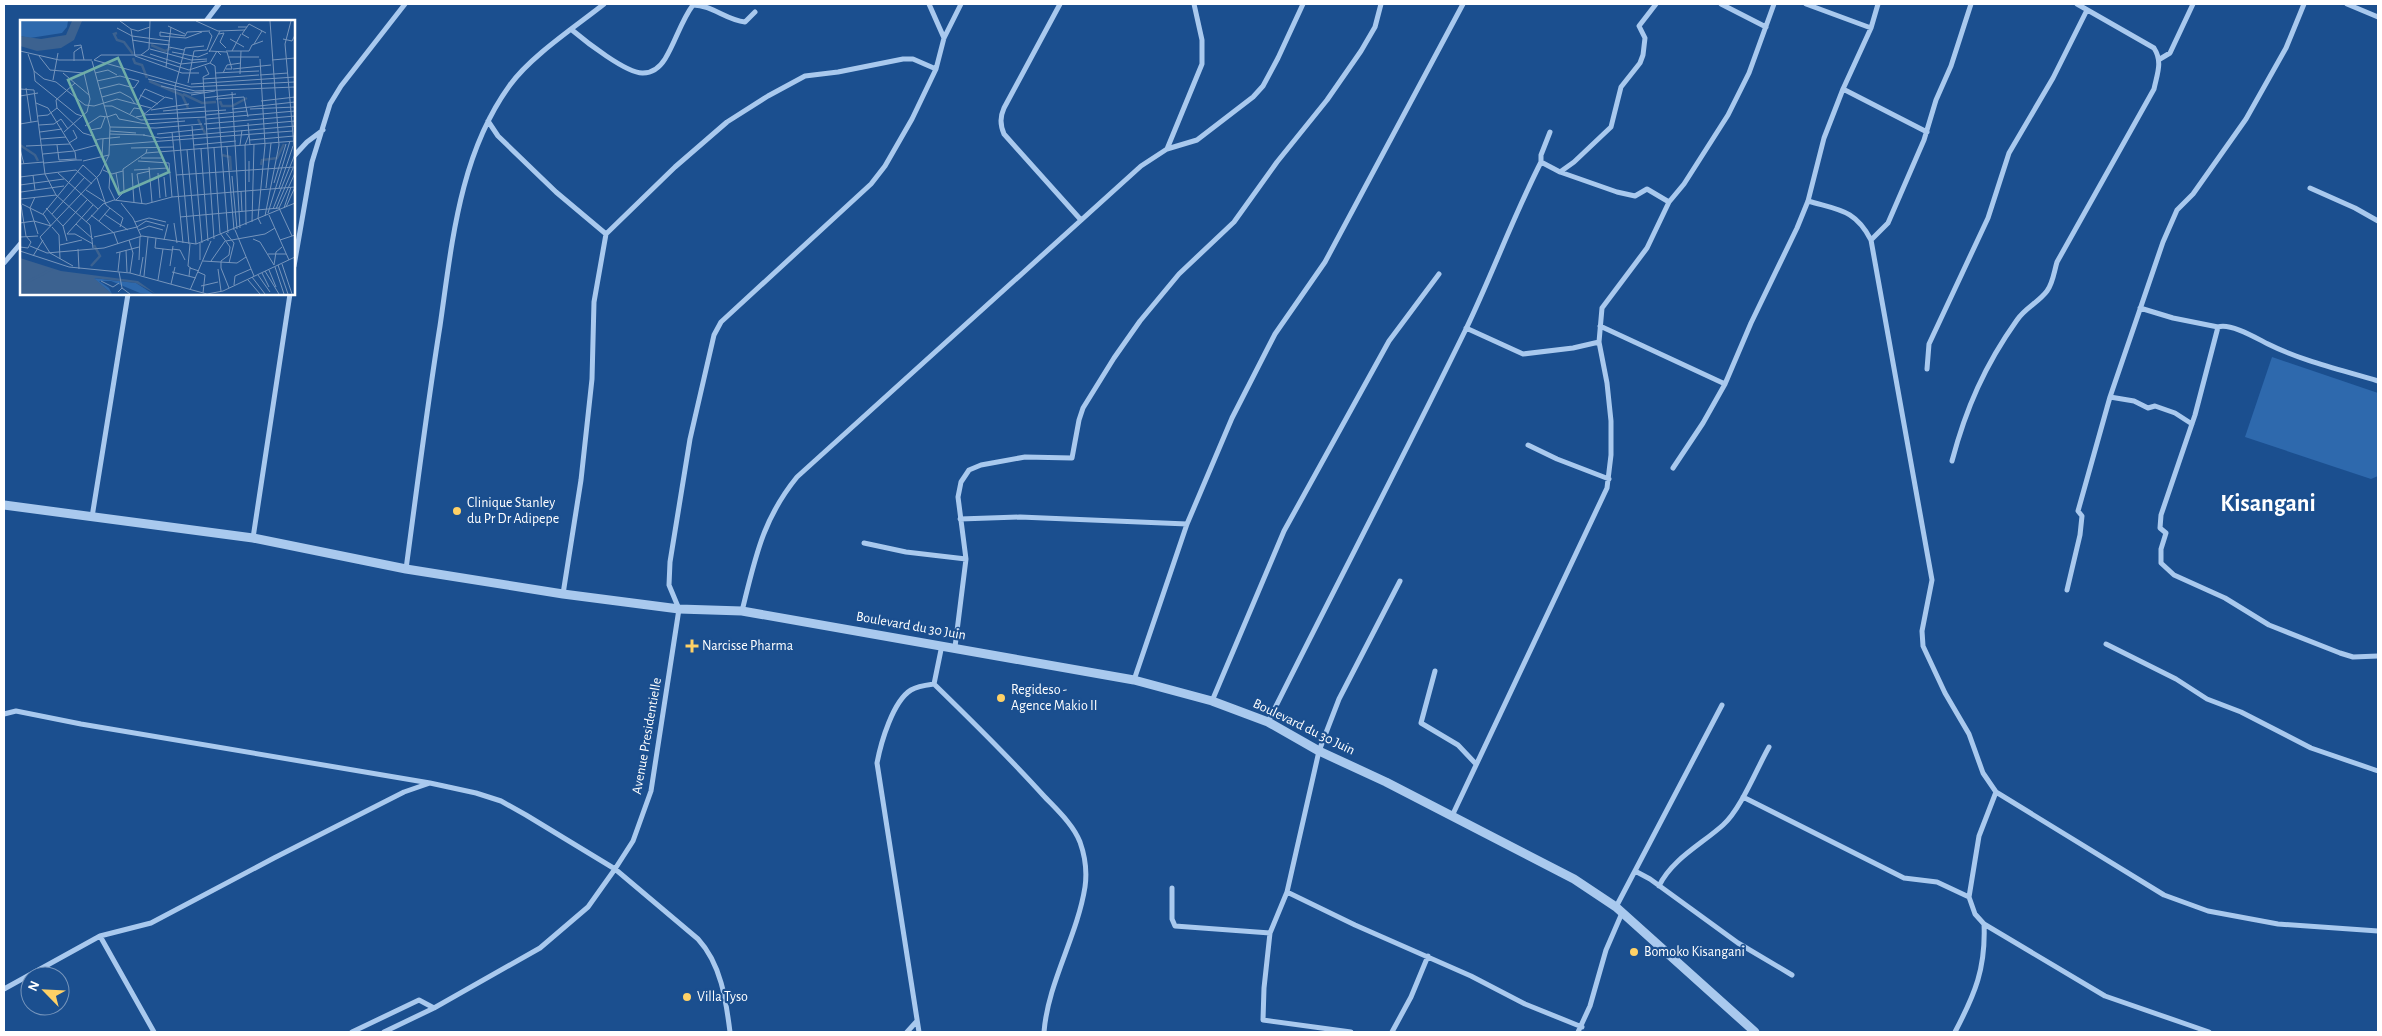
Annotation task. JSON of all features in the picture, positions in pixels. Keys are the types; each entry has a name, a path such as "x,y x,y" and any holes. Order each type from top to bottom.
{"street":[{"path":"207,20 219,4"},
{"path":"295,260 312,162 324,130 330,104 341,86 405,4"},
{"path":"406,569 457,212 465,179 488,121 509,86 523,70 604,4"},
{"path":"572,30 590,45 625,67 641,74 654,71 664,60 693,4 704,5 740,22 745,22 755,12"},
{"path":"929,4 944,38"},
{"path":"679,609 669,585 670,562 690,439 714,335 721,322 871,184 898,144 936,69 944,38 961,4"},
{"path":"1060,4 1000,116 1004,134 1081,220"},
{"path":"1167,149 1202,64 1202,40 1194,4"},
{"path":"742,610 761,538 770,516 782,496 797,477 1141,166 1167,149 1197,140 1253,97 1263,86 1303,4"},
{"path":"954,647 966,559 958,497 961,482 969,470 981,465 1025,457 1072,458 1083,408 1114,358 1140,321 1179,274 1234,222 1277,162 1327,100 1375,27 1381,4"},
{"path":"1134,680 1187,524 1232,418 1275,334 1324,262 1463,4"},
{"path":"1560,172 1574,162 1612,127 1621,87 1644,55 1645,38 1639,26 1656,4"},
{"path":"1721,4 1766,27"},
{"path":"1452,816 1608,488 1610,421 1607,383 1599,342 1602,308 1647,248 1669,202 1684,184 1728,115 1750,73 1774,4"},
{"path":"1806,4 1871,28"},
{"path":"1673,468 1703,423 1725,384 1808,201 1824,138 1843,89 1871,28 1878,4"},
{"path":"1871,240 1888,223 1927,132 1936,100 1951,66 1971,4"},
{"path":"1952,461 1962,423 1984,370 2018,318 2051,285 2057,262 2154,89 2160,59 2154,48 2077,4"},
{"path":"2160,59 2170,53 2193,4"},
{"path":"2066,590 2080,535 2082,516 2078,511 2081,494 2110,397 2163,242 2177,210 2193,194 2246,119 2286,48 2304,4"},
{"path":"2347,4 2378,17"},
{"path":"1926,370 1929,344 1988,218 2009,153 2048,87 2087,10"},
{"path":"563,594 582,480 592,378 594,302 606,234 674,167 727,122 768,96 805,76 838,72 903,59 913,59 936,69"},
{"path":"1843,89 1927,132"},
{"path":"488,121 498,136 556,192 606,234"},
{"path":"295,155 307,142 324,130"},
{"path":"1268,722 1466,328 1513,218 1541,162 1541,155 1550,132"},
{"path":"1541,162 1560,172 1617,192 1635,196 1647,189 1669,202"},
{"path":"2310,188 2356,208 2378,221"},
{"path":"1808,201 1855,217 1863,225 1871,240 1932,580 1922,631 1923,646 1945,693 1969,734 1982,773 1996,792 2164,895 2199,908 2278,924 2378,931"},
{"path":"4,263 20,244"},
{"path":"1212,701 1284,532 1389,341 1439,274"},
{"path":"92,518 128,295"},
{"path":"253,538 290,295"},
{"path":"2140,308 2173,318 2218,327 2223,326 2248,334 2278,349 2378,382"},
{"path":"1600,326 1725,384"},
{"path":"2218,327 2192,424 2162,515 2160,528 2166,533 2161,549 2161,562 2174,575 2225,598 2278,628 2353,657 2378,656"},
{"path":"1466,328 1523,354 1573,348 1599,342"},
{"path":"2110,397 2134,401 2148,408 2155,406 2174,413 2192,424"},
{"path":"1528,445 1557,459 1609,479"},
{"name":"Boulevard du 30 Juin","path":"4,504 92,518 253,538 406,569 563,594 679,609 742,610 1134,680 1212,701 1268,722 1319,751 1386,782 1574,879 1619,910 1755,1032"},
{"path":"960,519 1020,517 1187,524"},
{"path":"864,543 906,552 966,559"},
{"path":"1351,1032 1263,1020 1270,933 1287,892 1319,751 1339,699 1400,581"},
{"name":"Avenue Presidentielle","path":"384,1032 434,1008 547,943 588,907 615,869 633,841 651,791 679,609"},
{"path":"2106,644 2176,679 2208,699 2241,712 2311,748 2378,771"},
{"path":"934,684 942,645"},
{"path":"1435,671 1421,723 1458,745 1476,763"},
{"path":"919,1032 877,763 898,702 913,689 934,684"},
{"path":"934,684 1015,764 1069,824 1080,842 1086,863 1085,885 1071,941 1052,990 1044,1032"},
{"path":"1287,892 1355,925 1428,956 1580,1030 1619,910 1635,871 1722,705"},
{"path":"4,714 16,711 81,724 430,783 501,801 615,869 710,952 716,965 730,1032"},
{"path":"1659,886 1663,878 1687,854 1725,824 1742,797 1768,747"},
{"path":"4,989 100,936 151,923 404,792 430,783"},
{"path":"1996,792 1979,836 1970,897 1975,914 1984,924 2105,996 2209,1032"},
{"path":"1742,797 1904,878 1937,882 1970,897"},
{"path":"1635,871 1738,943 1792,975"},
{"path":"1172,888 1172,919 1175,926 1270,933"},
{"path":"1955,1032 1970,1005 1978,981 1985,953 1984,924"},
{"path":"100,936 154,1032"},
{"path":"1392,1032 1411,997 1428,956"},
{"path":"352,1032 419,1000 434,1008"},
{"path":"907,1032 917,1021"}],"shaded area":[{"path":"2272,357 2378,393 2378,476 2371,479 2245,437"}],"place":[{"name":"Clinique Stanley du Pr Dr Adipepe","path":"457,511"},
{"name":"Narcisse Pharma","path":"692,646"},
{"name":"Regideso - Agence Makio II","path":"1001,698"},
{"name":"Bomoko Kisangani","path":"1634,952"},
{"name":"Villa Tyso","path":"687,997"}],"district":[{"name":"Kisangani","path":"2268,504"}]}
